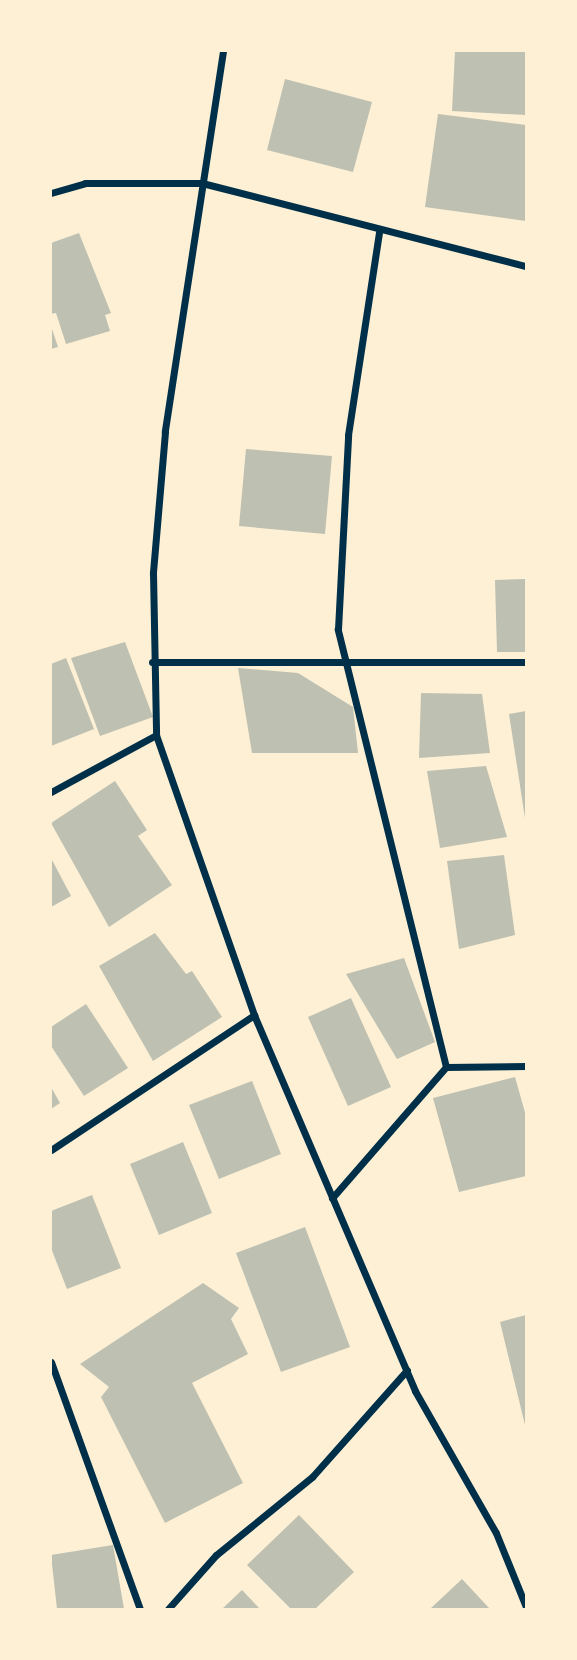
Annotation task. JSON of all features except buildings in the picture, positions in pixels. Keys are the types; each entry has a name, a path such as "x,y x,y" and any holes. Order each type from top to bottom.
{"street":[{"path":"223,51 165,432 152,662 156,735 254,1015 407,1370 496,1533 526,1607"},
{"path":"51,193 85,183 202,183 379,232 526,266"},
{"path":"379,232 339,541 344,666 446,1067"},
{"path":"152,662 344,666 526,662"},
{"path":"51,792 156,735"},
{"path":"51,1150 254,1015"},
{"path":"332,1198 446,1067 526,1066"},
{"path":"51,1362 140,1609"},
{"path":"168,1609 216,1555 312,1477 407,1370"}]}
